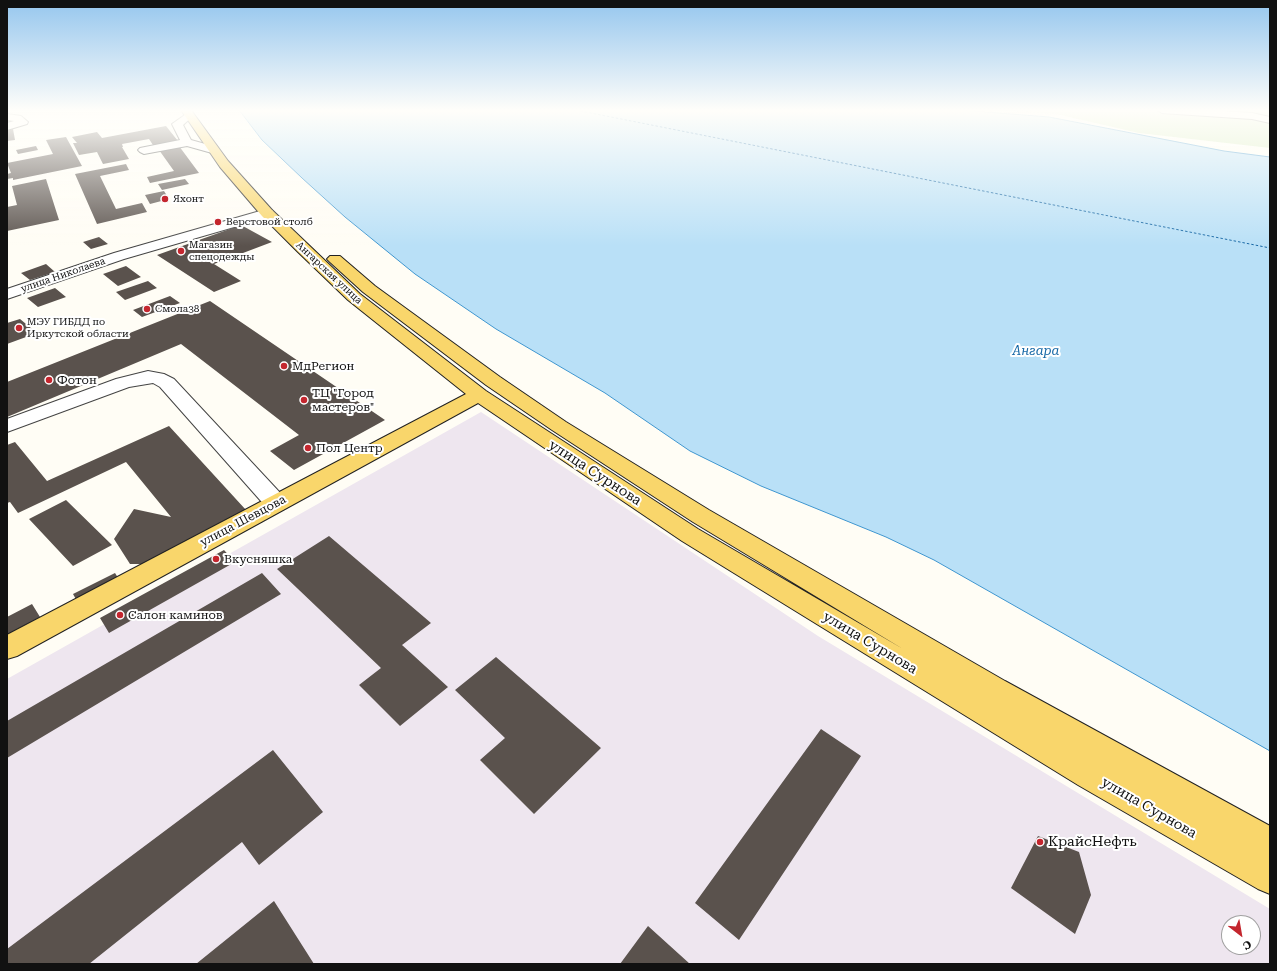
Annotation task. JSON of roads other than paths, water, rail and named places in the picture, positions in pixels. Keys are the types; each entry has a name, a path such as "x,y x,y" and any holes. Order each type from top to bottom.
{"main road":[{"name":"Ангарская улица","path":"217,155 267,213 354,297 486,388"},
{"name":"Ангарская улица","path":"231,155 319,245 368,289 486,388"},
{"name":"улица Шевцова","path":"7,648 486,388"},
{"name":"улица Сурнова","path":"486,388 559,426 701,516 995,690 1270,844"},
{"name":"улица Сурнова","path":"486,388 690,535 1089,775 1270,877"}],"street":[{"name":"улица Николаева","path":"7,294 119,256 267,213"},
{"path":"7,426 123,383 148,376 157,378 167,384 276,503"}],"water":[{"name":"Ангара","path":"278,155 1257,155 1270,157 1270,751 934,560 886,537 761,486 690,451 605,393 496,329 415,274 345,217"}],"place":[{"name":"Яхонт","path":"165,199"},
{"name":"Верстовой столб","path":"218,222"},
{"name":"Магазин спецодежды","path":"181,251"},
{"name":"Смола38","path":"147,309"},
{"name":"МЭУ ГИБДД по Иркутской области","path":"19,328"},
{"name":"МдРегион","path":"284,366"},
{"name":"Фотон","path":"49,380"},
{"name":"ТЦ \"Город мастеров\"","path":"304,400"},
{"name":"Пол Центр","path":"308,448"},
{"name":"Вкусняшка","path":"216,559"},
{"name":"Салон каминов","path":"120,615"},
{"name":"КрайсНефть","path":"1040,842"}]}
